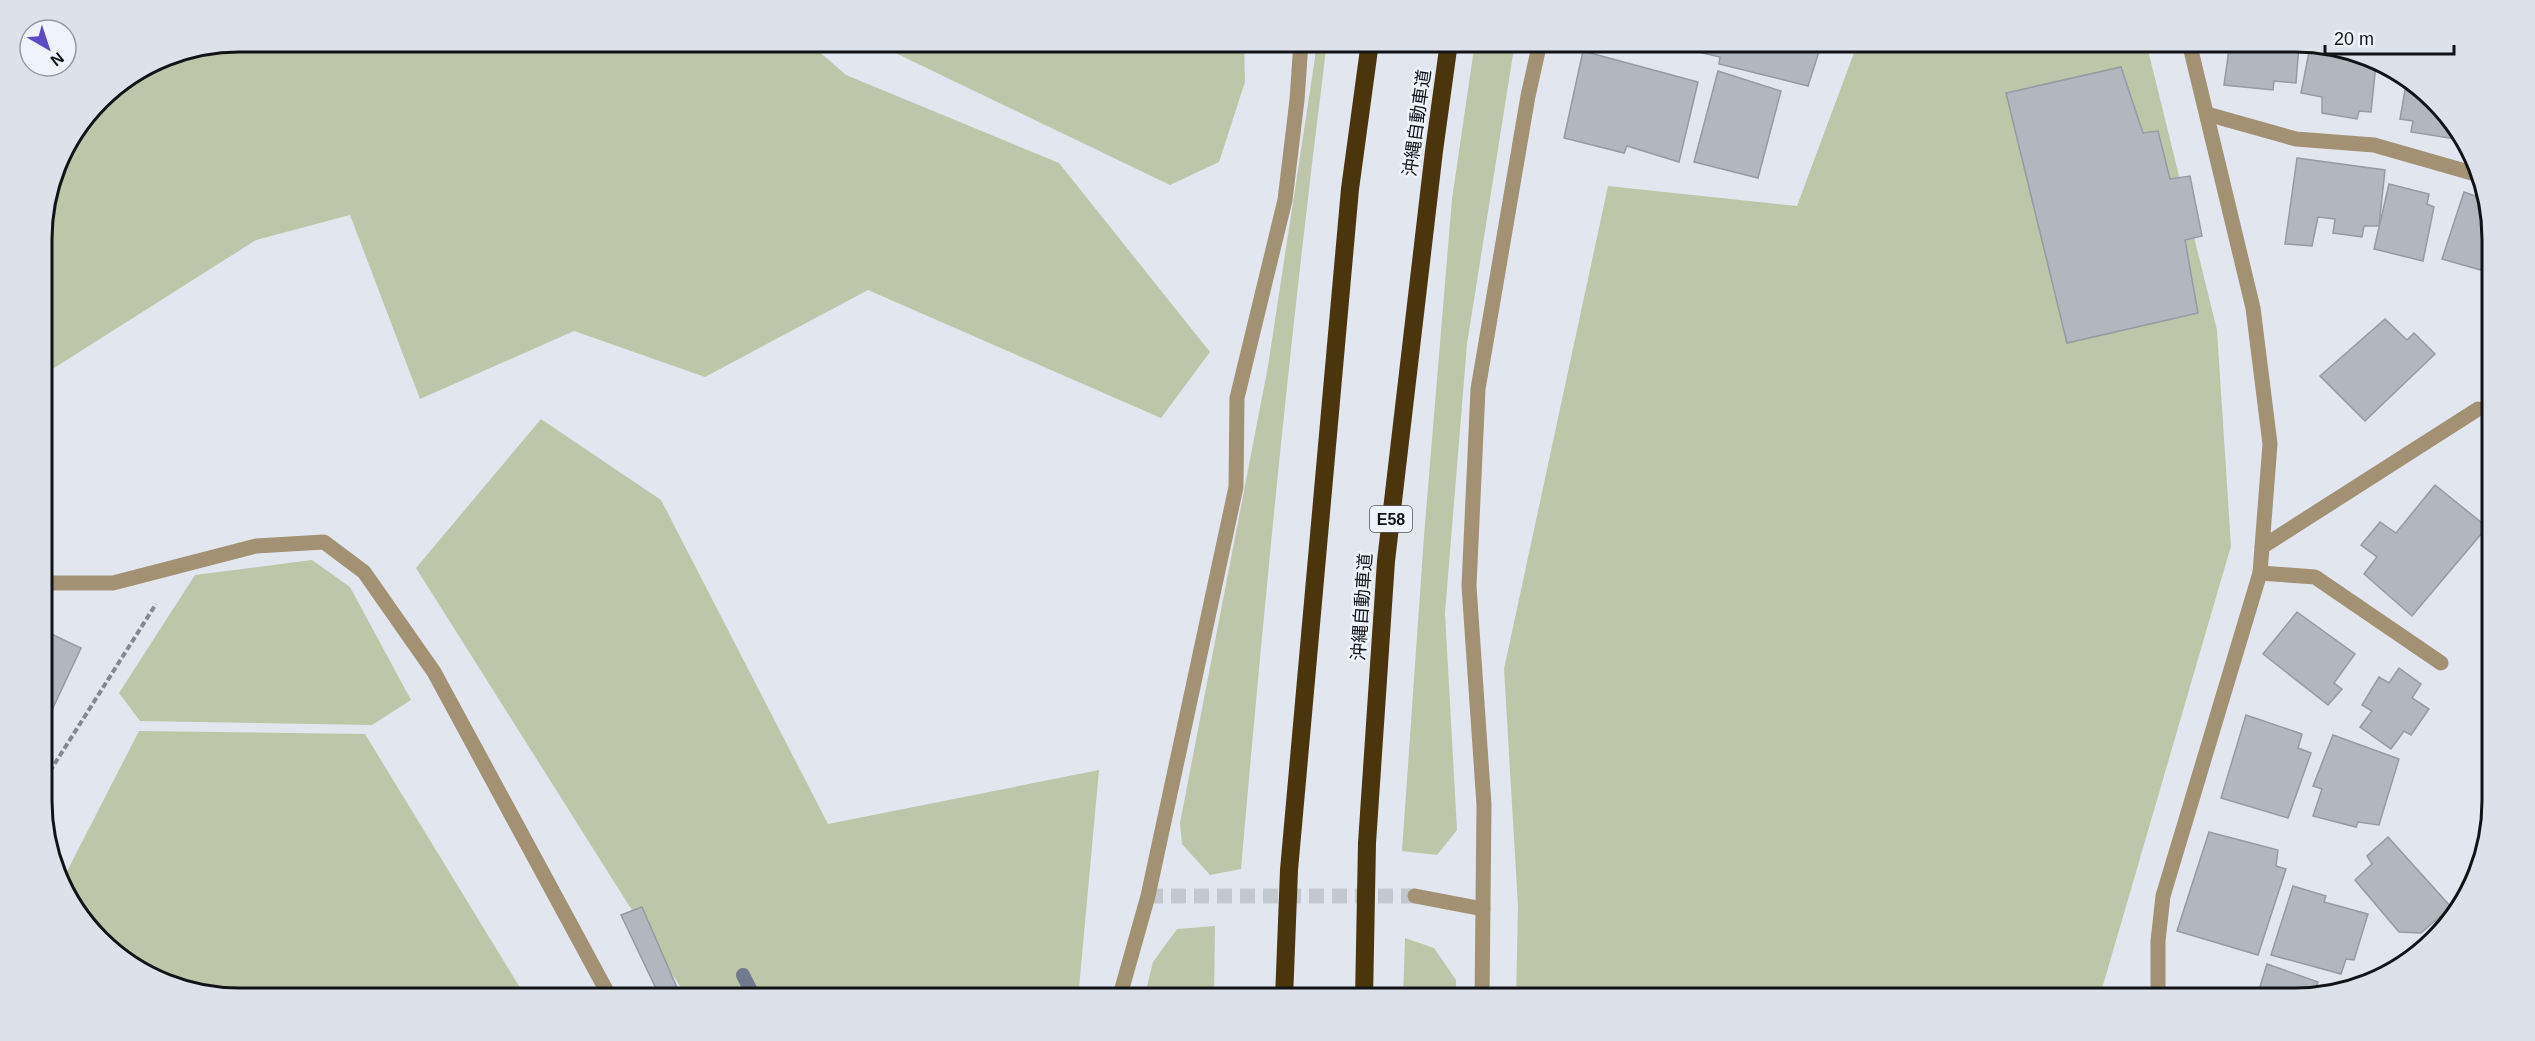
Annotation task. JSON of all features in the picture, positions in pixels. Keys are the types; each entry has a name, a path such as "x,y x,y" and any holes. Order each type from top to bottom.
{"highway":[{"path":"1284,988 1289,870 1348,212 1369,53"},
{"name":"沖縄自動車道","path":"1364,988 1367,843 1386,561 1447,53"}],"street":[{"path":"1122,988 1148,896 1236,487 1237,398 1285,200 1297,100 1299,53"},
{"path":"1482,988 1484,805 1469,586 1478,389 1528,96 1538,53"},
{"path":"2158,988 2158,941 2163,896 2260,573 2270,444 2253,308 2193,53"},
{"path":"2207,114 2296,139 2374,145 2470,172"},
{"path":"2262,547 2478,409"},
{"path":"52,583 112,583 256,546 324,542 364,572 434,672 605,988"},
{"path":"2260,573 2315,577 2441,663"},
{"path":"1415,896 1483,909"}],"path":[{"path":"52,767 181,565"}],"green space":[{"path":"240,53 821,53 846,75 1059,163 1210,352 1161,418 868,290 705,377 574,331 420,399 350,215 256,240 53,369 53,227 56,203 67,168 91,126 116,99 146,78 180,62 215,54"},
{"path":"895,53 1244,53 1245,82 1219,162 1170,185"},
{"path":"1315,53 1326,53 1280,455 1241,869 1210,875 1182,844 1180,823 1268,366"},
{"path":"1473,53 1513,53 1467,344 1445,613 1457,830 1437,855 1402,851 1424,536 1452,199"},
{"path":"1854,53 2149,53 2217,330 2231,546 2102,988 1516,988 1518,906 1504,669 1608,186 1797,206"},
{"path":"541,419 661,500 828,824 1099,770 1079,988 681,988 416,568"},
{"path":"312,560 350,587 411,700 372,725 140,721 119,693 195,575"},
{"path":"139,731 365,734 520,988 227,988 203,985 180,979 157,969 116,942 84,905 67,872"},
{"path":"1215,926 1214,988 1147,988 1153,962 1177,929"},
{"path":"1405,938 1434,948 1456,980 1456,988 1403,988"}],"building":[{"path":"1583,53 1590,53 1698,82 1679,162 1627,146 1624,153 1564,138"},
{"path":"1703,53 1818,53 1808,86 1719,64 1720,57"},
{"path":"2228,53 2298,53 2296,83 2274,81 2273,90 2224,85"},
{"path":"2309,54 2332,56 2375,71 2371,112 2359,111 2357,119 2322,113 2322,97 2301,93"},
{"path":"2121,67 2143,133 2158,131 2170,179 2190,176 2202,236 2185,240 2198,313 2067,343 2006,93"},
{"path":"1718,71 1781,91 1758,178 1694,162"},
{"path":"2405,89 2436,116 2452,139 2411,132 2413,121 2400,119"},
{"path":"2297,158 2385,170 2379,226 2364,226 2362,237 2333,233 2335,219 2318,217 2312,246 2285,244"},
{"path":"2389,184 2429,194 2427,204 2434,207 2423,261 2374,249"},
{"path":"2464,192 2477,197 2481,215 2482,270 2442,259"},
{"path":"2385,319 2407,340 2414,333 2435,354 2365,421 2320,376"},
{"path":"2435,485 2482,523 2482,533 2412,616 2364,574 2377,557 2361,545 2380,522 2396,533"},
{"path":"2297,612 2355,654 2334,683 2342,689 2328,705 2263,654"},
{"path":"52,634 81,648 52,710"},
{"path":"2399,668 2421,684 2412,698 2429,709 2411,735 2404,731 2391,749 2360,727 2372,711 2362,705 2379,677 2389,683"},
{"path":"2246,715 2302,734 2298,748 2311,753 2288,818 2221,798"},
{"path":"2333,735 2399,759 2379,825 2358,822 2356,827 2313,816 2322,789 2313,786"},
{"path":"2209,832 2278,850 2276,866 2286,869 2258,955 2177,931"},
{"path":"2388,837 2450,906 2421,933 2399,932 2355,880 2372,864 2367,856"},
{"path":"2293,886 2326,896 2324,902 2368,914 2354,960 2346,959 2341,974 2271,955"},
{"path":"642,907 677,988 656,988 621,915"},
{"path":"2267,964 2318,982 2316,987 2308,988 2259,988"}],"waterway":[{"path":"743,975 750,988"}],"tunnel":[{"path":"1148,896 1415,896"}]}
